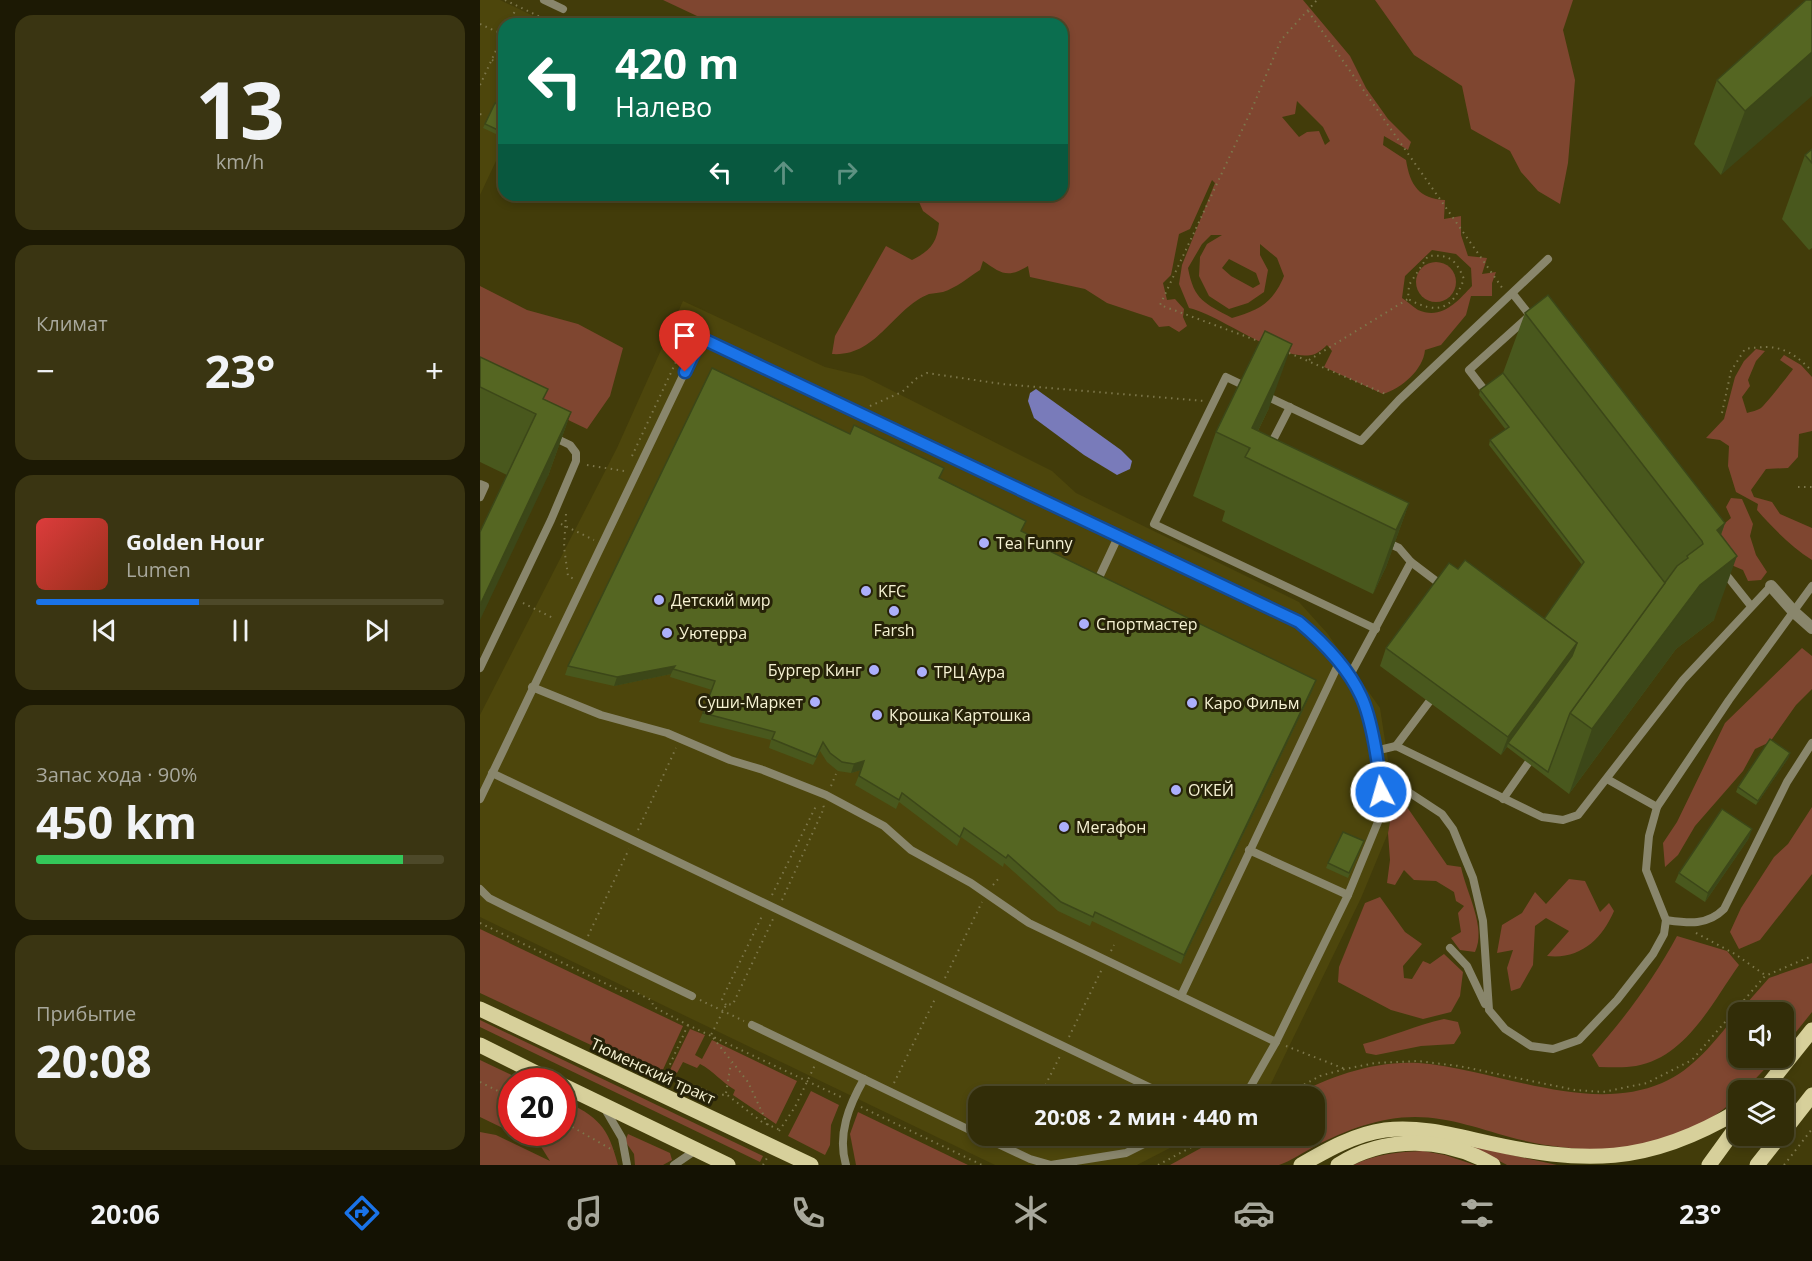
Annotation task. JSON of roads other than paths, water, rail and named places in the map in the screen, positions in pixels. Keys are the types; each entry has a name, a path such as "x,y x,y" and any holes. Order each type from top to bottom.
{"main road":[{"name":"Тюменский тракт","path":"480,1009 811,1165"},
{"path":"1772,1080 1812,1030"},
{"path":"480,1046 525,1068"},
{"path":"576,1092 728,1165"},
{"path":"1794,1118 1812,1095"},
{"path":"1301,1165 1362,1135 1409,1129 1433,1131 1574,1161 1622,1164 1649,1160 1679,1149 1728,1121"},
{"path":"1709,1165 1728,1139"},
{"path":"1338,1165 1373,1149 1410,1142 1454,1149 1493,1165"},
{"path":"1764,1163 1774,1146"}],"street":[{"path":"1771,586 1812,628"}],"lane":[{"path":"544,0 563,9"},
{"path":"1376,630 1154,524 1226,377 1361,441 1399,400 1548,259"},
{"path":"1511,295 1537,325"},
{"path":"1498,407 1469,370 1530,315"},
{"path":"480,799 701,338 1299,622 1321,639 1339,663 1362,697 1380,772 1380,817 1348,895 1276,1042 1251,1086"},
{"path":"1264,458 1290,407"},
{"path":"480,668 576,461 576,453 570,445 540,431"},
{"path":"480,484 485,486 480,497"},
{"path":"1096,584 1118,537"},
{"path":"1378,538 1400,548 1412,562 1440,584"},
{"path":"1349,677 1412,562"},
{"path":"1722,568 1751,606"},
{"path":"1396,746 1542,817 1563,820 1578,815 1683,680 1771,586"},
{"path":"1450,948 1467,966 1489,1010 1505,1029 1531,1046 1553,1049 1579,1040 1617,1000 1653,954 1664,934 1666,920 1646,870 1649,836 1657,807 1729,700 1812,586"},
{"path":"1181,996 1339,663"},
{"path":"532,687 601,715 667,733 730,760 763,770 826,795 884,826 911,850 971,883 1029,923 1276,1042"},
{"path":"1375,751 1396,746 1429,702"},
{"path":"1666,920 1693,923 1714,919 1724,909 1787,782 1812,742"},
{"path":"1503,799 1540,746"},
{"path":"1524,748 1533,756"},
{"path":"492,773 1147,1086"},
{"path":"1607,779 1657,807"},
{"path":"1407,791 1442,814 1453,829 1473,878 1483,921 1489,1010"},
{"path":"1249,849 1348,895"},
{"path":"480,889 489,897 692,996"},
{"path":"480,896 489,897"},
{"path":"752,1025 968,1129"},
{"path":"846,1165 842,1153 843,1132 851,1102 864,1079"},
{"path":"603,1105 622,1138 627,1162"},
{"path":"1003,1146 1030,1159 1051,1165 1126,1154 1141,1146"},
{"path":"674,1165 696,1150"}],"water":[{"path":"1036,389 1121,450 1132,461 1130,469 1117,475 1084,455 1034,418 1028,401 1030,393"}],"place":[{"name":"Tea Funny","path":"984,543"},
{"name":"KFC","path":"866,591"},
{"name":"Детский мир","path":"659,600"},
{"name":"Farsh","path":"894,611"},
{"name":"Спортмастер","path":"1084,624"},
{"name":"Уютерра","path":"667,633"},
{"name":"Бургер Кинг","path":"874,670"},
{"name":"ТРЦ Аура","path":"922,672"},
{"name":"Суши-Маркет","path":"815,702"},
{"name":"Каро Фильм","path":"1192,703"},
{"name":"Крошка Картошка","path":"877,715"},
{"name":"О’КЕЙ","path":"1176,790"},
{"name":"Мегафон","path":"1064,827"}]}
